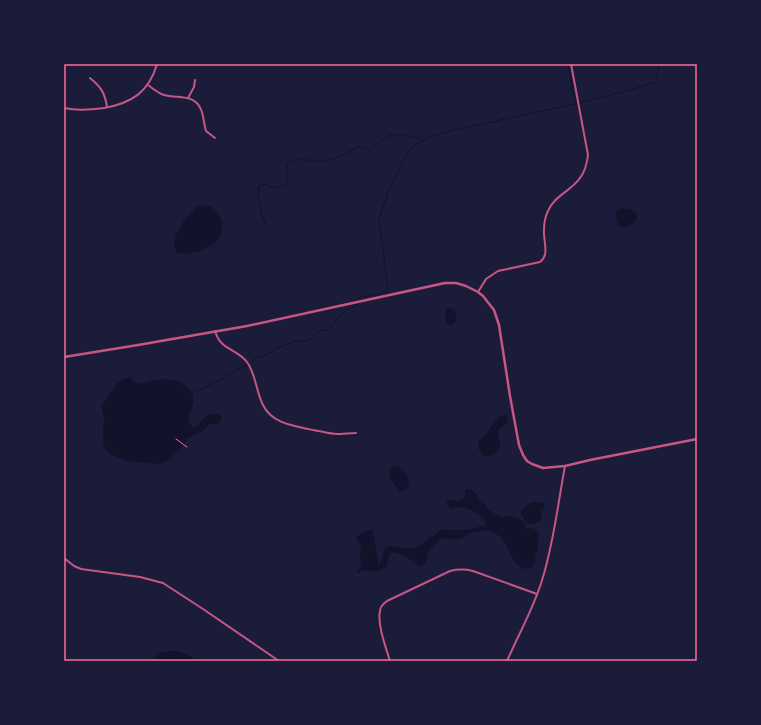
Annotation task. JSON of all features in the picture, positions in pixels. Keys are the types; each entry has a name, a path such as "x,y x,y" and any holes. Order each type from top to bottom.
{"street":[{"path":"64,108 82,111 120,105 132,100 140,95 148,85 157,64"},
{"path":"478,292 486,279 498,271 540,262 543,259 546,253 543,231 548,209 558,197 576,183 583,174 588,155 572,64"},
{"path":"90,78 96,83 104,94 107,107"},
{"path":"188,98 194,87 195,80"},
{"path":"148,85 163,94 194,100 202,112 206,132 215,138"},
{"path":"64,357 247,326 445,283 456,283 466,286 484,296 494,310 499,326 518,439 523,455 527,461 539,467 550,468 697,439"},
{"path":"215,331 217,339 223,345 236,352 248,363 260,400 270,416 285,424 328,433 356,433"},
{"path":"507,661 529,615 543,577 551,545 565,466"},
{"path":"64,508 64,514"},
{"path":"64,558 74,566 81,569 140,576 163,583 279,661"},
{"path":"390,661 380,621 380,609 383,604 450,571 458,569 473,571 537,594"}],"path":[{"path":"176,439 187,447"}],"shaded area":[{"path":"204,205 212,207 219,214 223,224 220,236 215,243 201,251 186,254 177,253 174,246 176,234 185,219 195,208"},
{"path":"618,209 630,209 636,212 637,217 633,223 627,227 618,225 615,214"},
{"path":"446,309 454,309 456,313 456,320 452,325 447,324 446,321"},
{"path":"129,377 138,383 152,380 170,379 184,384 191,392 194,402 189,418 189,422 192,427 195,427 210,414 218,414 222,416 222,419 217,424 210,424 198,434 188,438 181,448 169,460 163,463 154,464 129,461 111,455 103,444 105,418 102,412 102,404 118,382"},
{"path":"507,415 508,418 506,424 498,430 500,447 492,455 484,456 478,448 480,439 487,433 499,416"},
{"path":"392,466 399,467 408,478 408,486 405,489 400,491 391,479 389,473"},
{"path":"469,489 477,495 492,512 501,517 516,517 525,524 525,529 530,528 537,530 539,537 537,541 538,545 532,568 526,569 520,567 515,562 501,537 490,530 471,532 457,540 446,538 439,540 428,552 426,563 419,567 407,557 392,552 389,554 387,566 384,569 376,571 364,570 358,573 357,570 360,569 361,564 360,554 362,549 356,537 369,530 372,529 373,531 379,567 385,548 389,546 415,548 424,543 428,537 435,535 440,530 464,530 484,526 484,519 477,514 464,507 449,509 450,507 446,502 449,500 457,501 465,498 465,490"},
{"path":"532,502 544,503 544,509 541,512 542,519 539,522 527,524 521,514 521,510"},
{"path":"169,651 184,653 197,661 153,661 158,653"}],"waterway":[{"path":"568,64 575,103"},
{"path":"358,298 386,292 388,290 379,218 401,164 414,146 430,137 454,130 575,104 656,82 659,64"},
{"path":"266,226 259,201 259,186 264,185 279,187 285,184 287,181 287,168 290,162 298,159 319,162 333,159 360,147 369,151 384,138 392,135 408,136 422,140"},
{"path":"192,393 219,381 254,359 268,354 277,348 295,341 307,341 312,339 315,334 319,331 328,329 346,310 358,303"}]}
